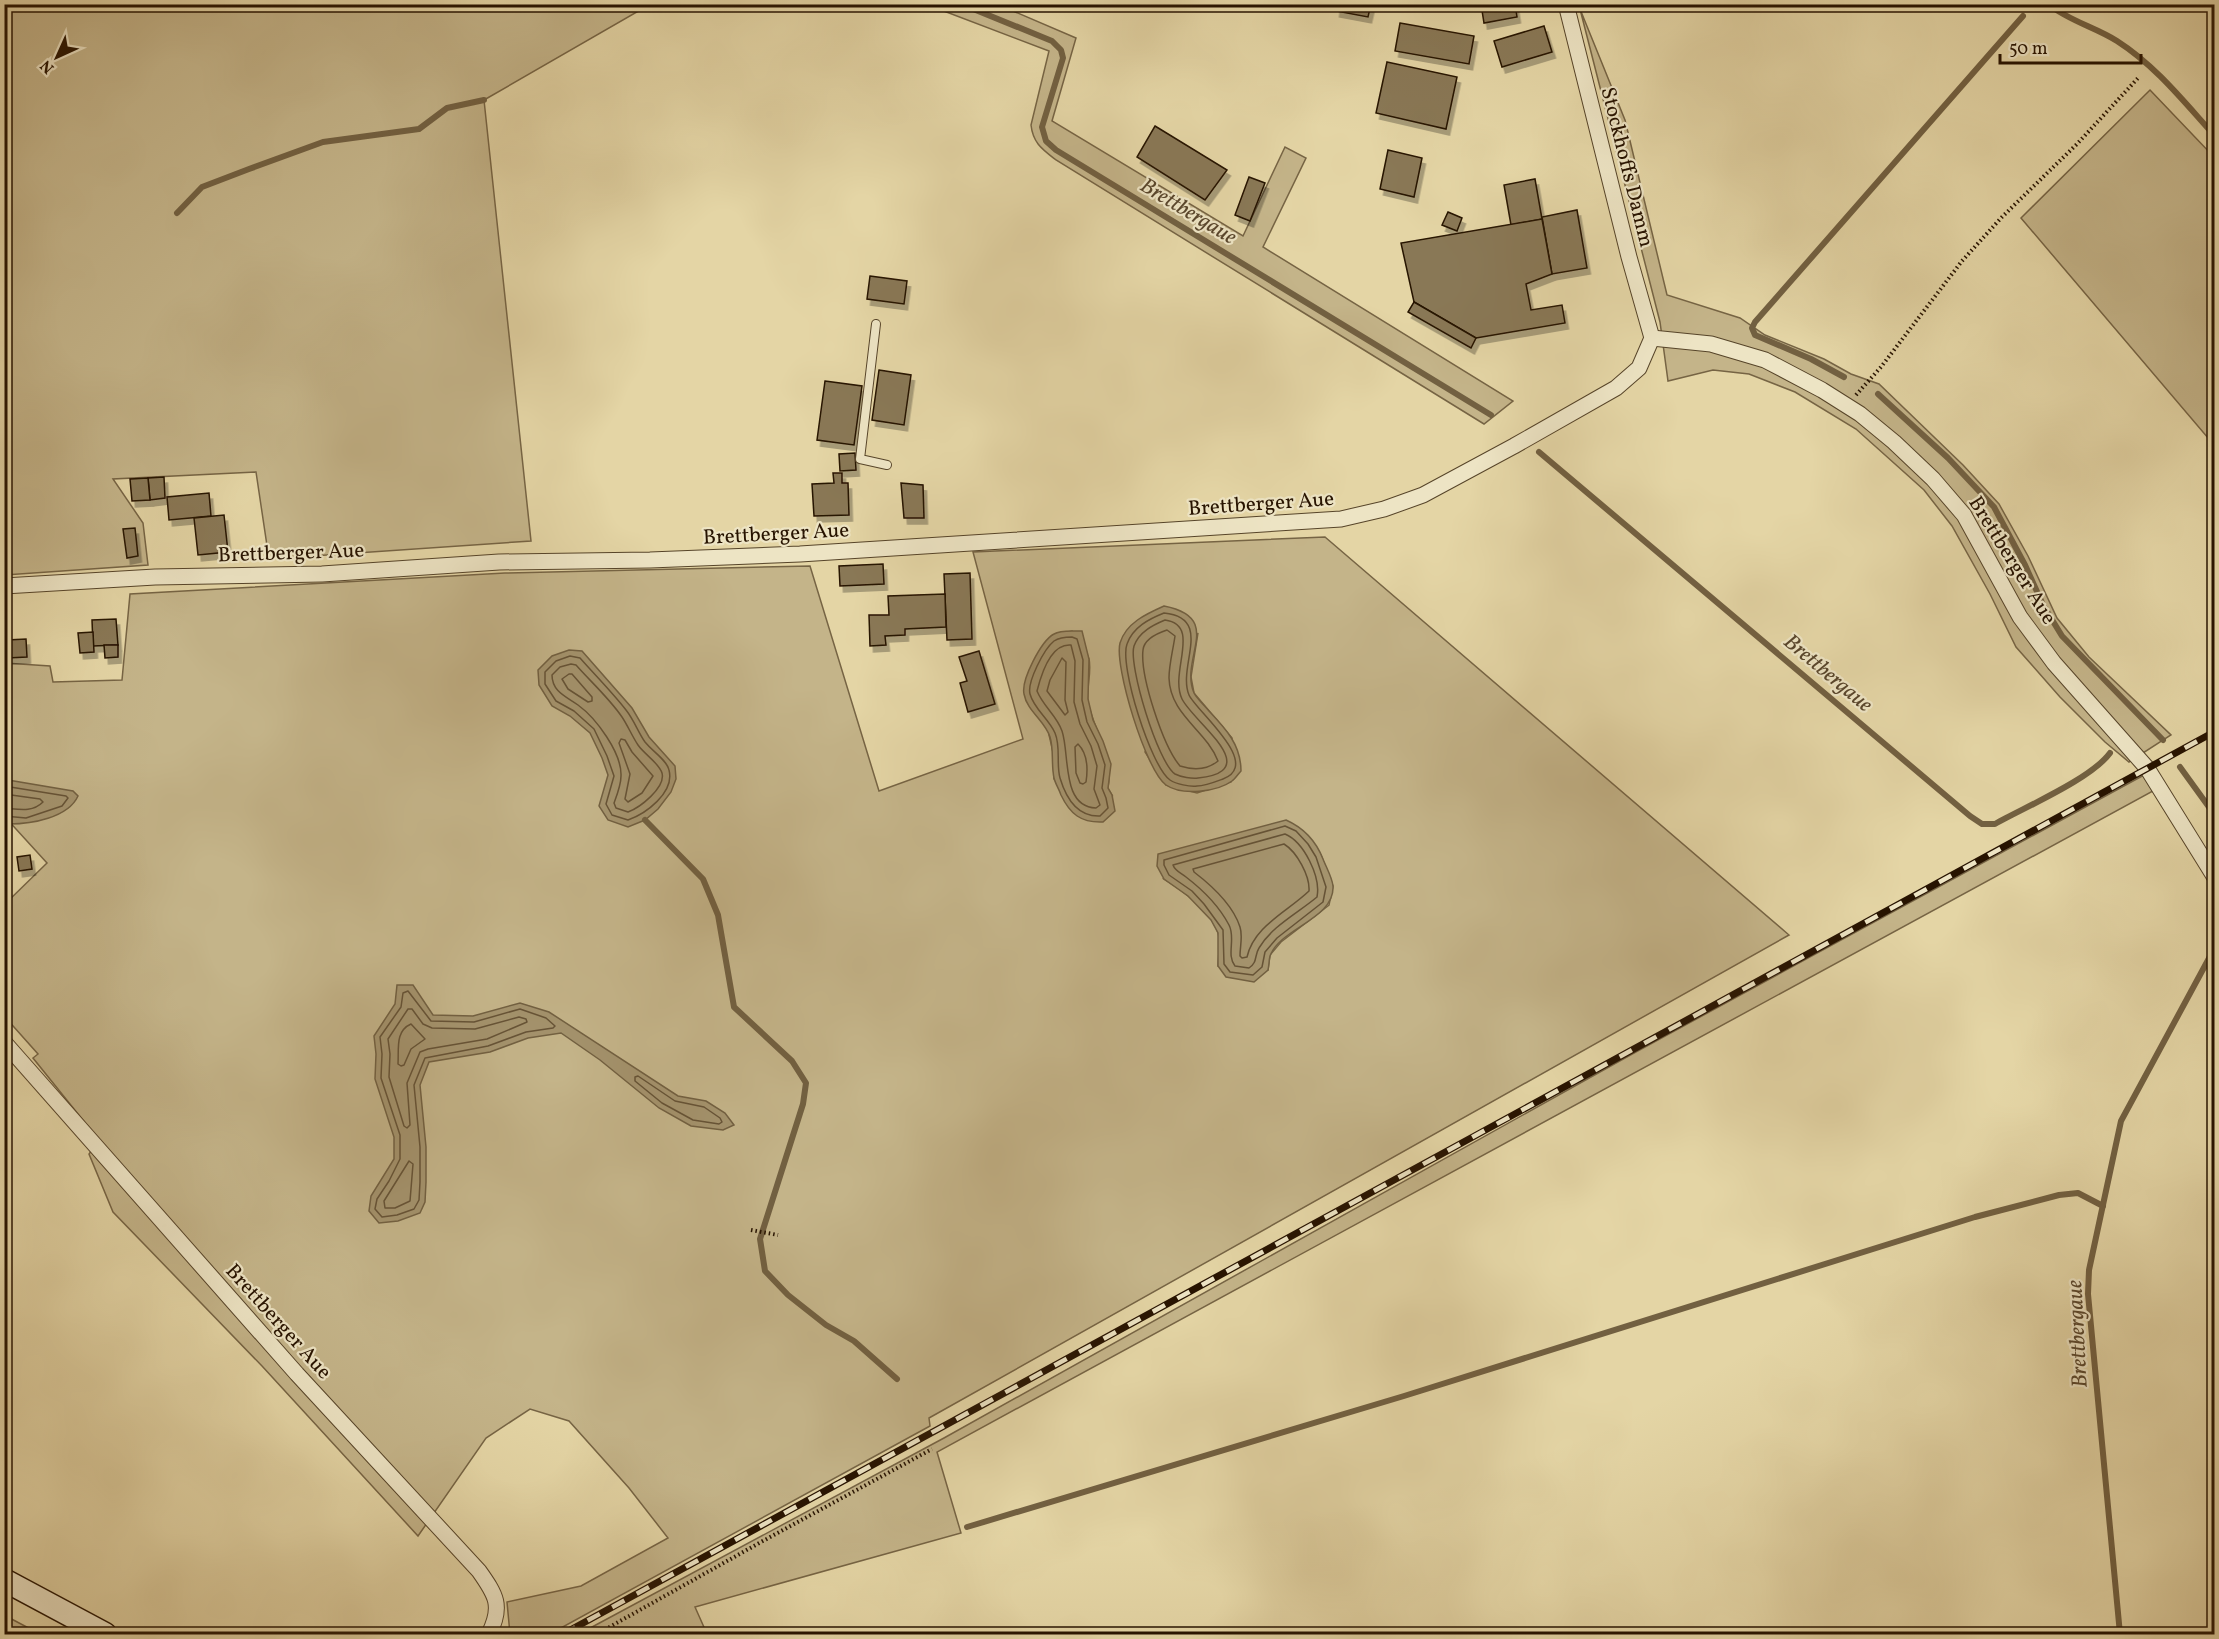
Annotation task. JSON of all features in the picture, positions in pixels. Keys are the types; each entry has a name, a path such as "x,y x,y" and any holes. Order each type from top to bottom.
{"main road":[{"path":"4,1580 105,1635"}],"street":[{"name":"Stockhoffs Damm","path":"1566,4 1629,257 1652,338"},
{"name":"Brettberger Aue","path":"4,586 155,577 322,574 499,562 650,560 800,554 1341,519 1384,509 1423,495 1616,388 1639,368 1652,338 1711,344 1765,360 1843,403 1894,442 1933,479 1964,515 2020,617 2055,663 2148,768 2214,876"},
{"name":"Brettberger Aue","path":"4,1042 297,1374 479,1570 494,1593 498,1618 489,1635"}],"lane":[{"path":"876,324 860,459 887,465"}],"path":[{"path":"1843,403 1861,392 1962,261 2139,77"},
{"path":"751,1230 778,1235"},
{"path":"597,1635 932,1449"}],"shaded area":[{"path":"5,5 649,5 484,100 531,541 269,559 256,472 113,479 143,523 148,565 5,575"},
{"path":"928,5 999,5 1076,38 1052,121 1243,236 1285,147 1306,158 1263,247 1513,401 1484,424 1056,160 1036,141 1031,125 1049,51"},
{"path":"1580,9 1625,120 1667,295 1740,318 1765,335 1824,359 1851,374 1879,384 1963,465 1999,504 2028,556 2057,618 2089,657 2171,735 2129,762 2105,742 2060,697 2016,647 1952,526 1924,490 1856,429 1795,392 1749,374 1713,370 1668,381 1660,322"},
{"path":"2150,90 2214,157 2214,445 2021,218"},
{"path":"1325,537 1789,935 929,1418 930,1426 550,1634 510,1634 507,1602 581,1586 668,1538 629,1488 569,1421 530,1409 486,1438 418,1536 262,1366 113,1212 89,1154 99,1140 33,1058 38,1054 5,1017 5,904 47,863 5,817 5,663 50,666 53,682 122,680 130,594 505,573 810,566 879,791 1023,739 973,552","holes":["1072,631 1089,659 1088,702 1106,753 1108,788 1112,795 1054,779 1053,752 1049,735 1053,635","1198,633 1191,677 1194,693 1232,738 1231,782 1197,793 1166,785 1145,752","1321,855 1333,886 1329,905 1281,942 1270,955 1268,970 1218,966 1219,941 1215,925 1196,902 1164,879"]},
{"path":"2144,775 2153,791 937,1452 961,1533 695,1607 707,1634 579,1634 944,1438 1634,1053"},
{"path":"4,1615 38,1633 5,1634"}],"water":[{"path":"1164,606 1182,612 1192,620 1196,630 1191,680 1194,693 1227,731 1238,753 1241,771 1232,781 1218,788 1181,791 1166,785 1158,776 1150,760 1133,717 1122,673 1120,643 1132,625"},
{"path":"1082,631 1089,659 1088,699 1093,720 1111,764 1108,788 1115,811 1103,822 1082,819 1064,802 1054,778 1052,747 1048,731 1029,706 1024,694 1029,671 1043,644 1056,633"},
{"path":"569,650 582,651 632,708 649,737 675,766 676,779 671,792 658,809 645,820 628,827 608,820 599,806 608,775 590,733 570,716 552,706 539,685 538,670 552,656"},
{"path":"5,781 73,791 78,796 73,804 58,815 28,823 9,824 4,820"},
{"path":"1286,820 1304,831 1317,846 1333,886 1331,897 1317,915 1276,946 1270,956 1268,970 1254,982 1226,977 1218,966 1218,933 1211,920 1188,896 1164,879 1157,866 1158,854"},
{"path":"397,985 413,985 433,1015 473,1016 520,1003 549,1012 678,1096 706,1101 725,1113 734,1125 723,1130 691,1126 659,1108 600,1060 561,1033 528,1038 490,1052 429,1062 420,1085 426,1147 425,1202 420,1213 398,1221 379,1223 369,1211 371,1196 394,1159 394,1137 375,1079 374,1036 395,1004"}],"building":[{"path":"1337,4 1371,4 1368,17 1336,11"},
{"path":"1481,4 1515,4 1517,17 1484,23"},
{"path":"1400,23 1474,36 1469,64 1395,51"},
{"path":"1544,26 1552,52 1502,67 1494,41"},
{"path":"1387,62 1457,77 1446,129 1376,113"},
{"path":"1155,126 1227,170 1205,200 1137,157"},
{"path":"1388,150 1422,158 1414,197 1380,189"},
{"path":"1249,177 1265,183 1250,221 1235,215"},
{"path":"1535,179 1542,219 1511,225 1504,185"},
{"path":"1577,210 1587,268 1552,274 1542,217"},
{"path":"1448,212 1462,218 1457,231 1442,225"},
{"path":"1542,219 1552,274 1526,284 1531,310 1562,305 1565,323 1476,338 1414,302 1401,243"},
{"path":"870,276 907,281 904,304 867,299"},
{"path":"1414,302 1476,338 1471,348 1408,312"},
{"path":"879,370 911,375 904,425 872,420"},
{"path":"825,381 862,386 854,445 817,440"},
{"path":"855,453 856,470 840,471 839,454"},
{"path":"833,473 842,473 842,483 848,483 849,515 814,516 812,484 834,483"},
{"path":"164,477 165,498 150,500 148,478"},
{"path":"148,478 150,500 132,501 130,479"},
{"path":"901,483 923,485 924,518 904,518"},
{"path":"209,493 211,516 169,520 167,497"},
{"path":"224,515 228,552 198,555 194,518"},
{"path":"135,528 138,556 127,558 123,529"},
{"path":"883,564 884,584 840,586 839,566"},
{"path":"970,573 972,639 947,640 944,574"},
{"path":"945,594 946,627 905,629 905,635 885,636 886,645 870,646 869,615 889,615 888,596"},
{"path":"116,619 118,645 93,646 92,620"},
{"path":"93,632 94,652 80,653 78,633"},
{"path":"26,639 27,657 7,658 7,640"},
{"path":"104,645 118,645 118,657 105,658"},
{"path":"979,651 995,704 968,712 960,683 967,681 959,657"},
{"path":"30,855 32,869 19,871 17,857"}],"waterway":[{"name":"Brettbergaue","path":"961,4 1052,41 1061,50 1063,58 1042,127 1046,141 1056,150 1491,415"},
{"path":"2048,4 2065,15 2109,36 2131,51 2169,85 2214,135"},
{"path":"1844,377 1811,359 1755,335 1752,328 2023,16"},
{"path":"177,213 202,187 249,169 323,142 419,129 447,108 484,100"},
{"path":"1878,394 1948,458 1994,507 2043,605 2062,636 2163,740"},
{"name":"Brettbergaue","path":"1539,452 1982,824 1995,824 2057,792 2088,773 2110,753"},
{"path":"2180,767 2214,814"},
{"path":"645,820 703,879 718,915 734,1007 792,1061 806,1083 803,1104 760,1239 765,1271 788,1295 826,1325 854,1341 897,1379"},
{"name":"Brettbergaue","path":"2120,1634 2088,1294 2089,1270 2121,1121 2214,949"},
{"path":"967,1527 1404,1396 1975,1217 2059,1195 2078,1193 2103,1206"}],"railway":[{"path":"563,1634 2214,732"}]}
